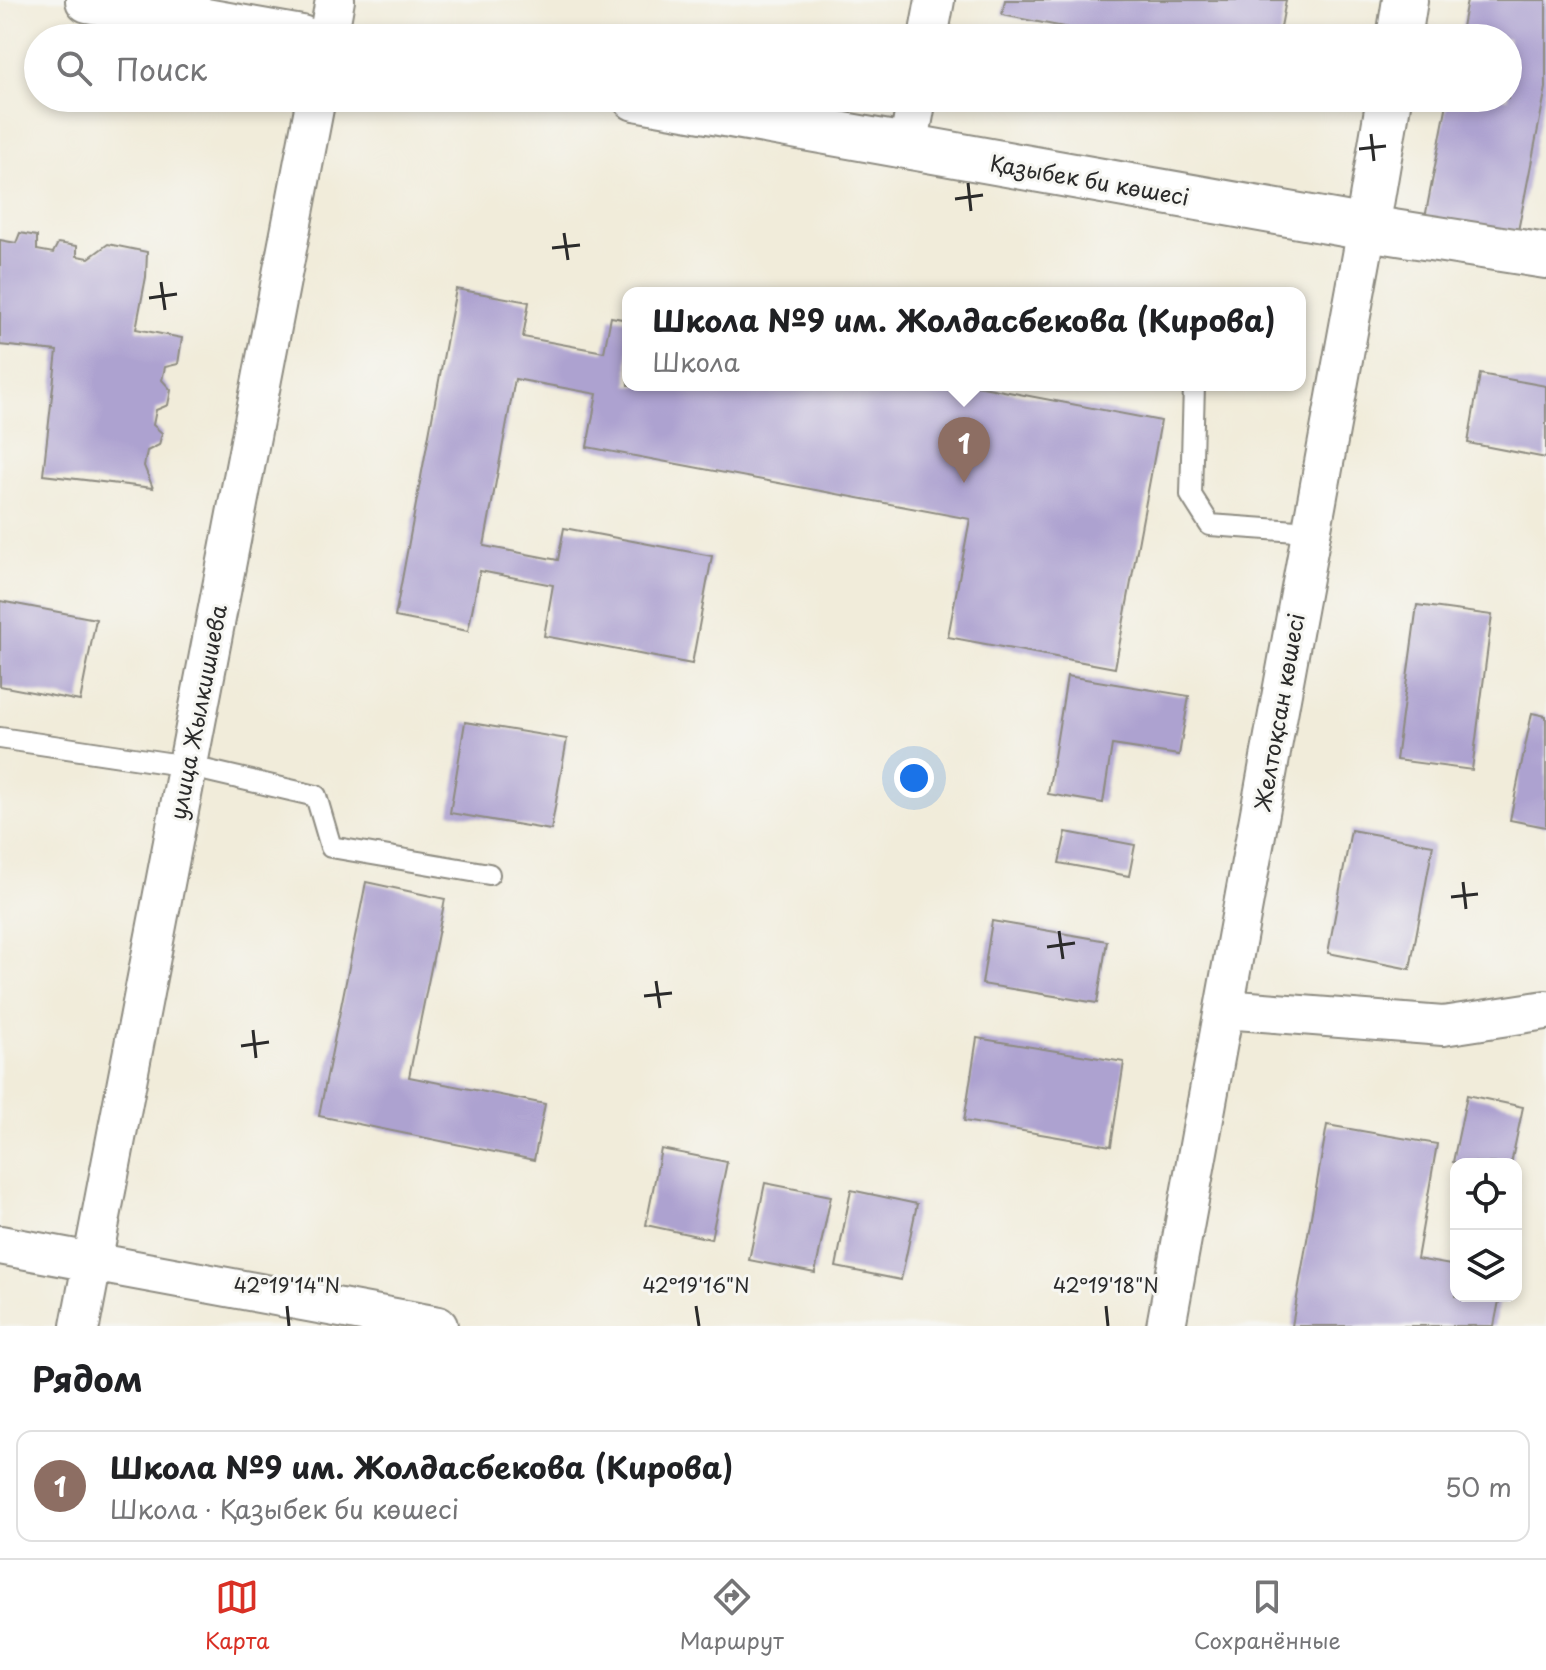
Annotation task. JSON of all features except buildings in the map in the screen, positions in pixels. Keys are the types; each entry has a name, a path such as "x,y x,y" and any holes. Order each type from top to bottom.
{"main road":[{"path":"88,0 223,24"},
{"path":"1401,24 1405,0"},
{"name":"Қазыбек би көшесі","path":"713,112 1367,228 1546,256"},
{"name":"Желтоқсан көшесі","path":"1367,228 1387,112"}],"street":[{"path":"331,24 335,0"},
{"path":"931,24 935,0"},
{"name":"улица Жылкишиева","path":"80,1326 313,112"},
{"path":"908,147 914,112"},
{"name":"Желтоқсан көшесі","path":"1166,1326 1367,228"},
{"path":"1224,1009 1443,1026 1546,1010"},
{"path":"0,1245 390,1322 438,1326"}],"lane":[{"path":"1194,391 1191,495 1210,525 1311,532"},
{"path":"0,738 187,766 316,796 331,847 489,874"}],"place":[{"name":"Школа №9 им. Жолдасбекова (Кирова)","path":"964,483"}]}
